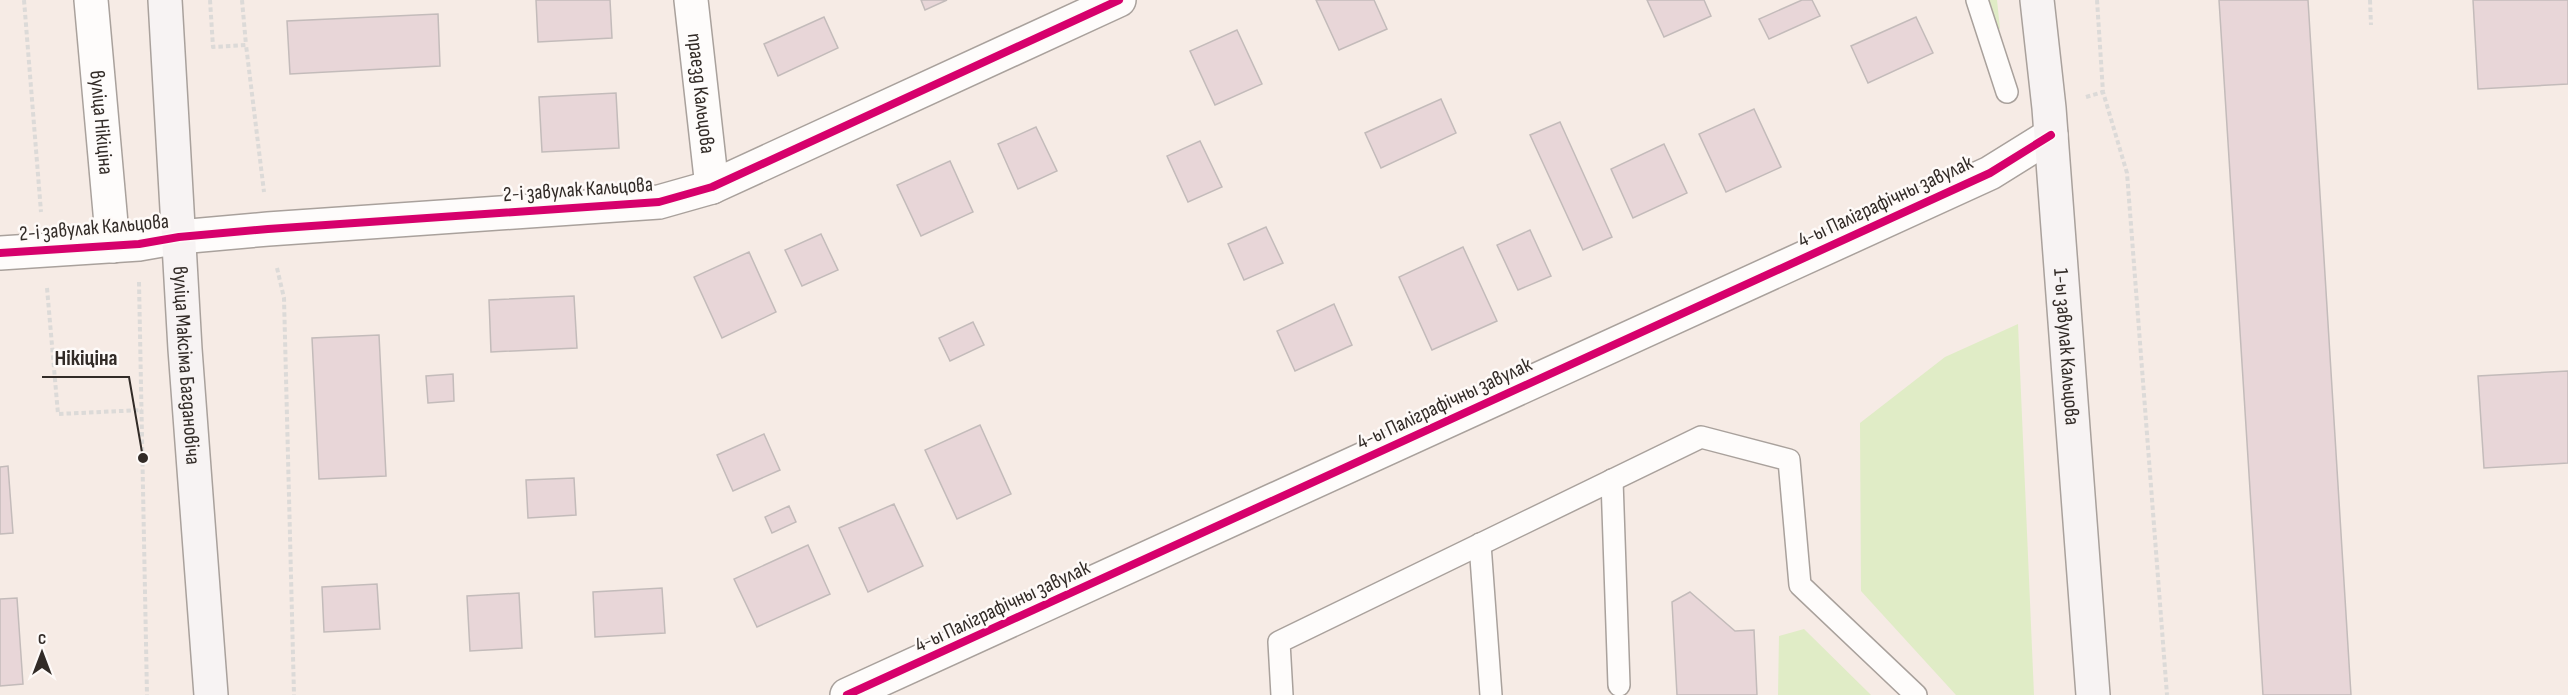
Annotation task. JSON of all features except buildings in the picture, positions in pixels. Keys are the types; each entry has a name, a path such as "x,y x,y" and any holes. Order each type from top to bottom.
{"street":[{"name":"вуліца Нікіціна","path":"91,0 126,245"},
{"name":"вуліца Максіма Багдановіча","path":"165,0 210,695"},
{"name":"праезд Кальцова","path":"691,0 712,187"},
{"name":"2-і завулак Кальцова","path":"0,253 126,245 179,237 268,229 659,202 712,187 1119,0"},
{"name":"1-ы завулак Кальцова","path":"2037,0 2051,135 2093,695"},
{"name":"4-ы Паліграфічны завулак","path":"849,695 1990,172 2051,135"}],"lane":[{"path":"1977,0 2007,92"},
{"path":"1282,695 1279,642 1701,437 1789,460 1800,585 1916,695"},
{"path":"1612,480 1619,685"},
{"path":"1480,544 1491,695"}],"path":[{"path":"210,0 213,47 246,45"},
{"path":"242,0 268,229 284,298 294,695"},
{"path":"2097,0 2103,92 2127,173 2168,695"},
{"path":"2370,0 2371,25"},
{"path":"126,245 147,695"}],"green space":[{"path":"1987,0 1997,0 2000,29 1994,27"},
{"path":"2018,324 2034,695 1956,695 1861,591 1860,423 1945,357"},
{"path":"1804,629 1871,695 1778,695 1779,636"}],"cycle path":[{"path":"0,253 139,244 179,237 268,229 659,202 712,187 1119,0"},
{"path":"847,695 1990,173 2051,135"}],"place":[{"name":"Нікіціна","path":"143,458"}]}
